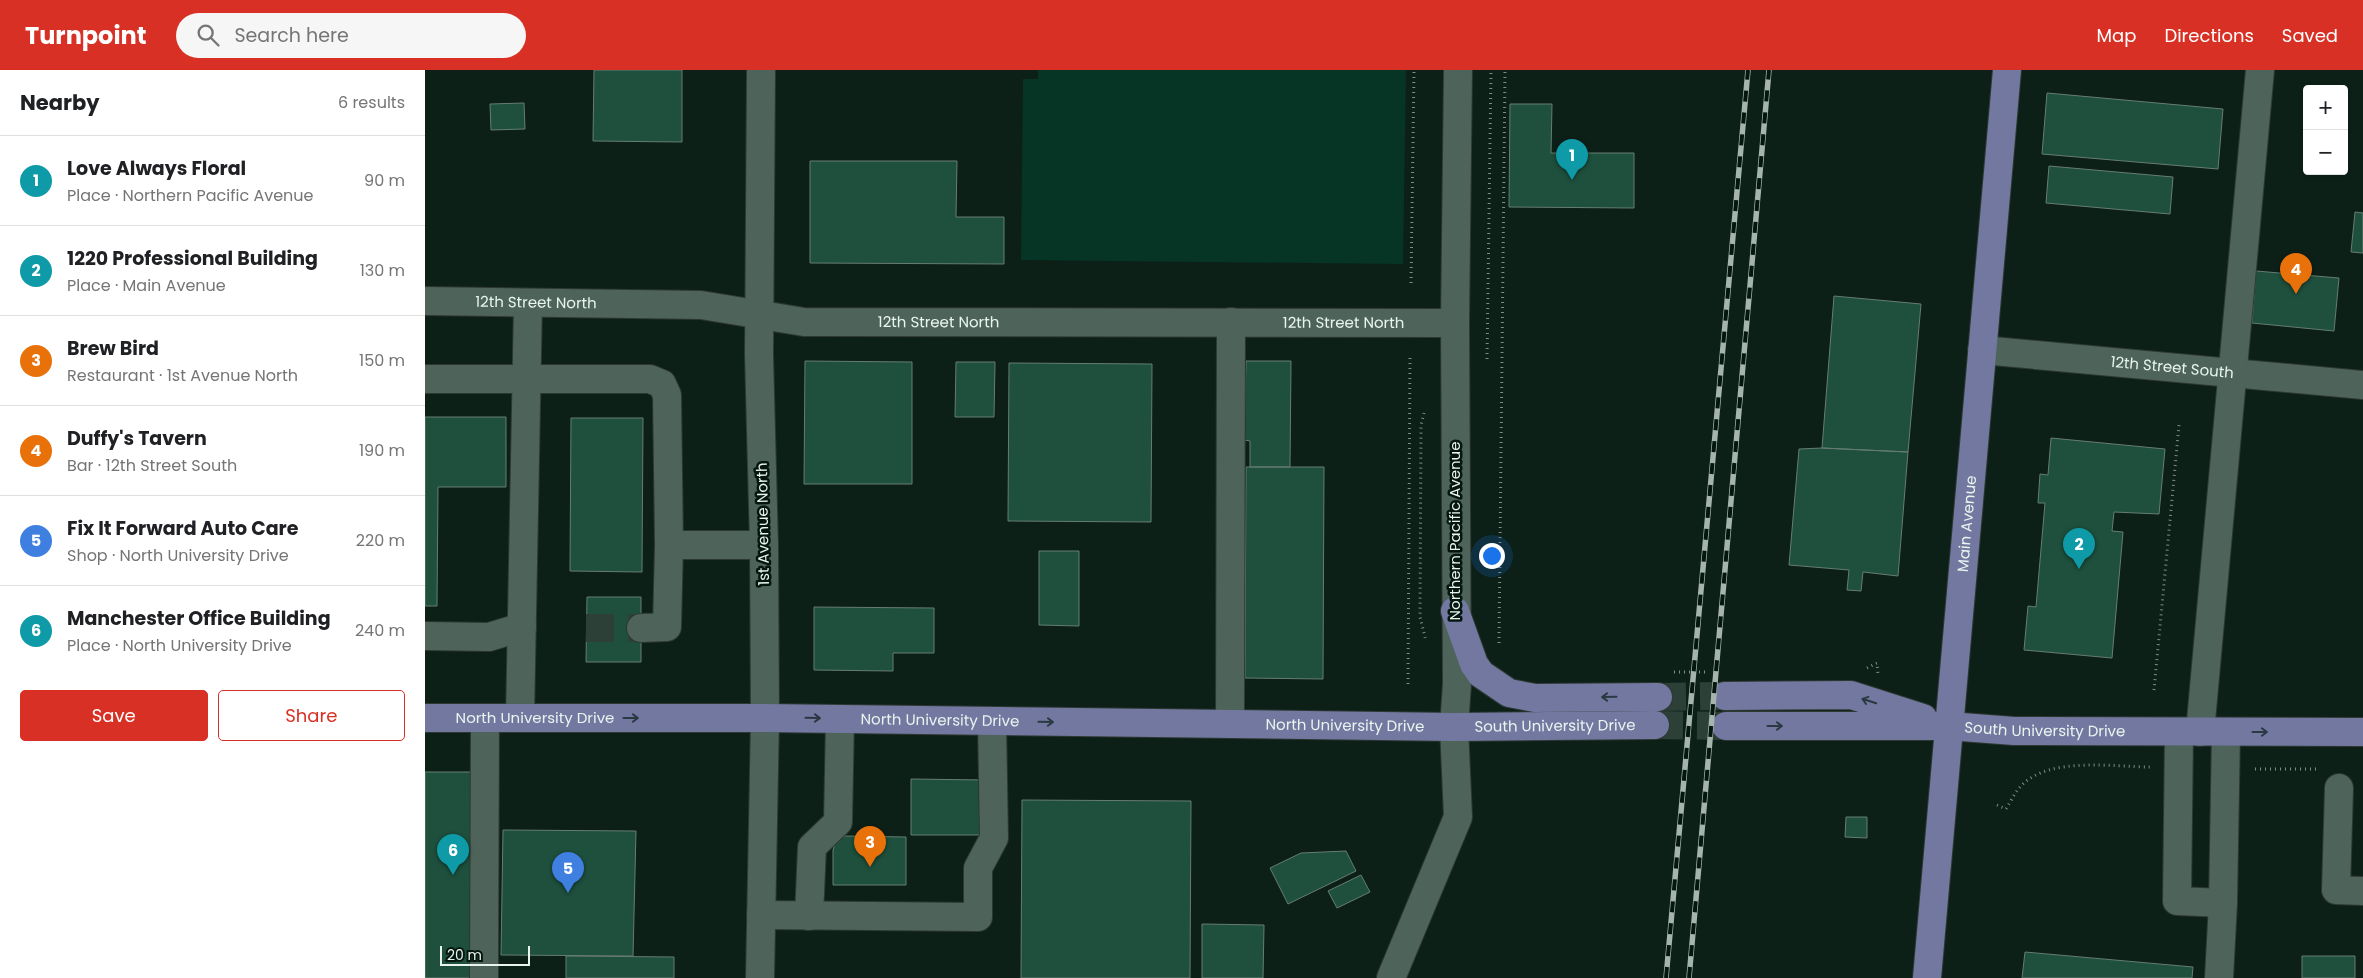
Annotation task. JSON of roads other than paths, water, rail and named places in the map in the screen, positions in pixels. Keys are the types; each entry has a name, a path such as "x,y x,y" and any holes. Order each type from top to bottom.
{"main road":[{"name":"Main Avenue","path":"1927,978 2007,70"},
{"path":"1455,611 1474,664 1481,674 1509,693 1535,698 1658,696"},
{"path":"1721,684 1851,695 1949,726"},
{"name":"North University Drive","path":"425,718 765,718 1454,727"},
{"name":"South University Drive","path":"1454,727 1655,725"},
{"name":"South University Drive","path":"1726,726 1949,726 2014,732 2363,732"}],"street":[{"name":"1st Avenue North","path":"760,978 765,718 764,545 759,314 761,70"},
{"name":"Northern Pacific Avenue","path":"1391,978 1458,818 1454,727 1457,684 1455,611 1455,323 1458,70"},
{"path":"2223,903 2177,901 2201,732 2260,70"},
{"name":"12th Street North","path":"425,301 701,305 803,322 1455,323"},
{"path":"520,718 528,303"},
{"path":"1230,724 1231,322"},
{"name":"12th Street South","path":"1982,350 2363,385"},
{"path":"425,380 650,379 662,384 667,395 669,545 667,627 641,628"},
{"path":"669,545 764,545"},
{"path":"425,636 489,637 522,627"},
{"path":"484,978 485,718"},
{"path":"809,916 811,847 839,822 840,719"},
{"path":"761,915 978,917 978,868 994,838 992,721"},
{"path":"2201,732 2223,903 2219,978"},
{"path":"2339,788 2336,890 2363,891"}],"tunnel":[{"path":"586,628 641,628"},
{"path":"1658,697 1725,696"},
{"path":"1655,725 1726,726"}],"railway":[{"path":"1666,978 1748,70"},
{"path":"1689,978 1769,70"}],"place":[{"name":"Love Always Floral","path":"1572,180"},
{"name":"Duffy's Tavern","path":"2296,294"},
{"name":"1220 Professional Building","path":"2079,569"},
{"name":"Brew Bird","path":"870,867"},
{"name":"Manchester Office Building","path":"453,875"},
{"name":"Fix It Forward Auto Care","path":"568,893"}]}
